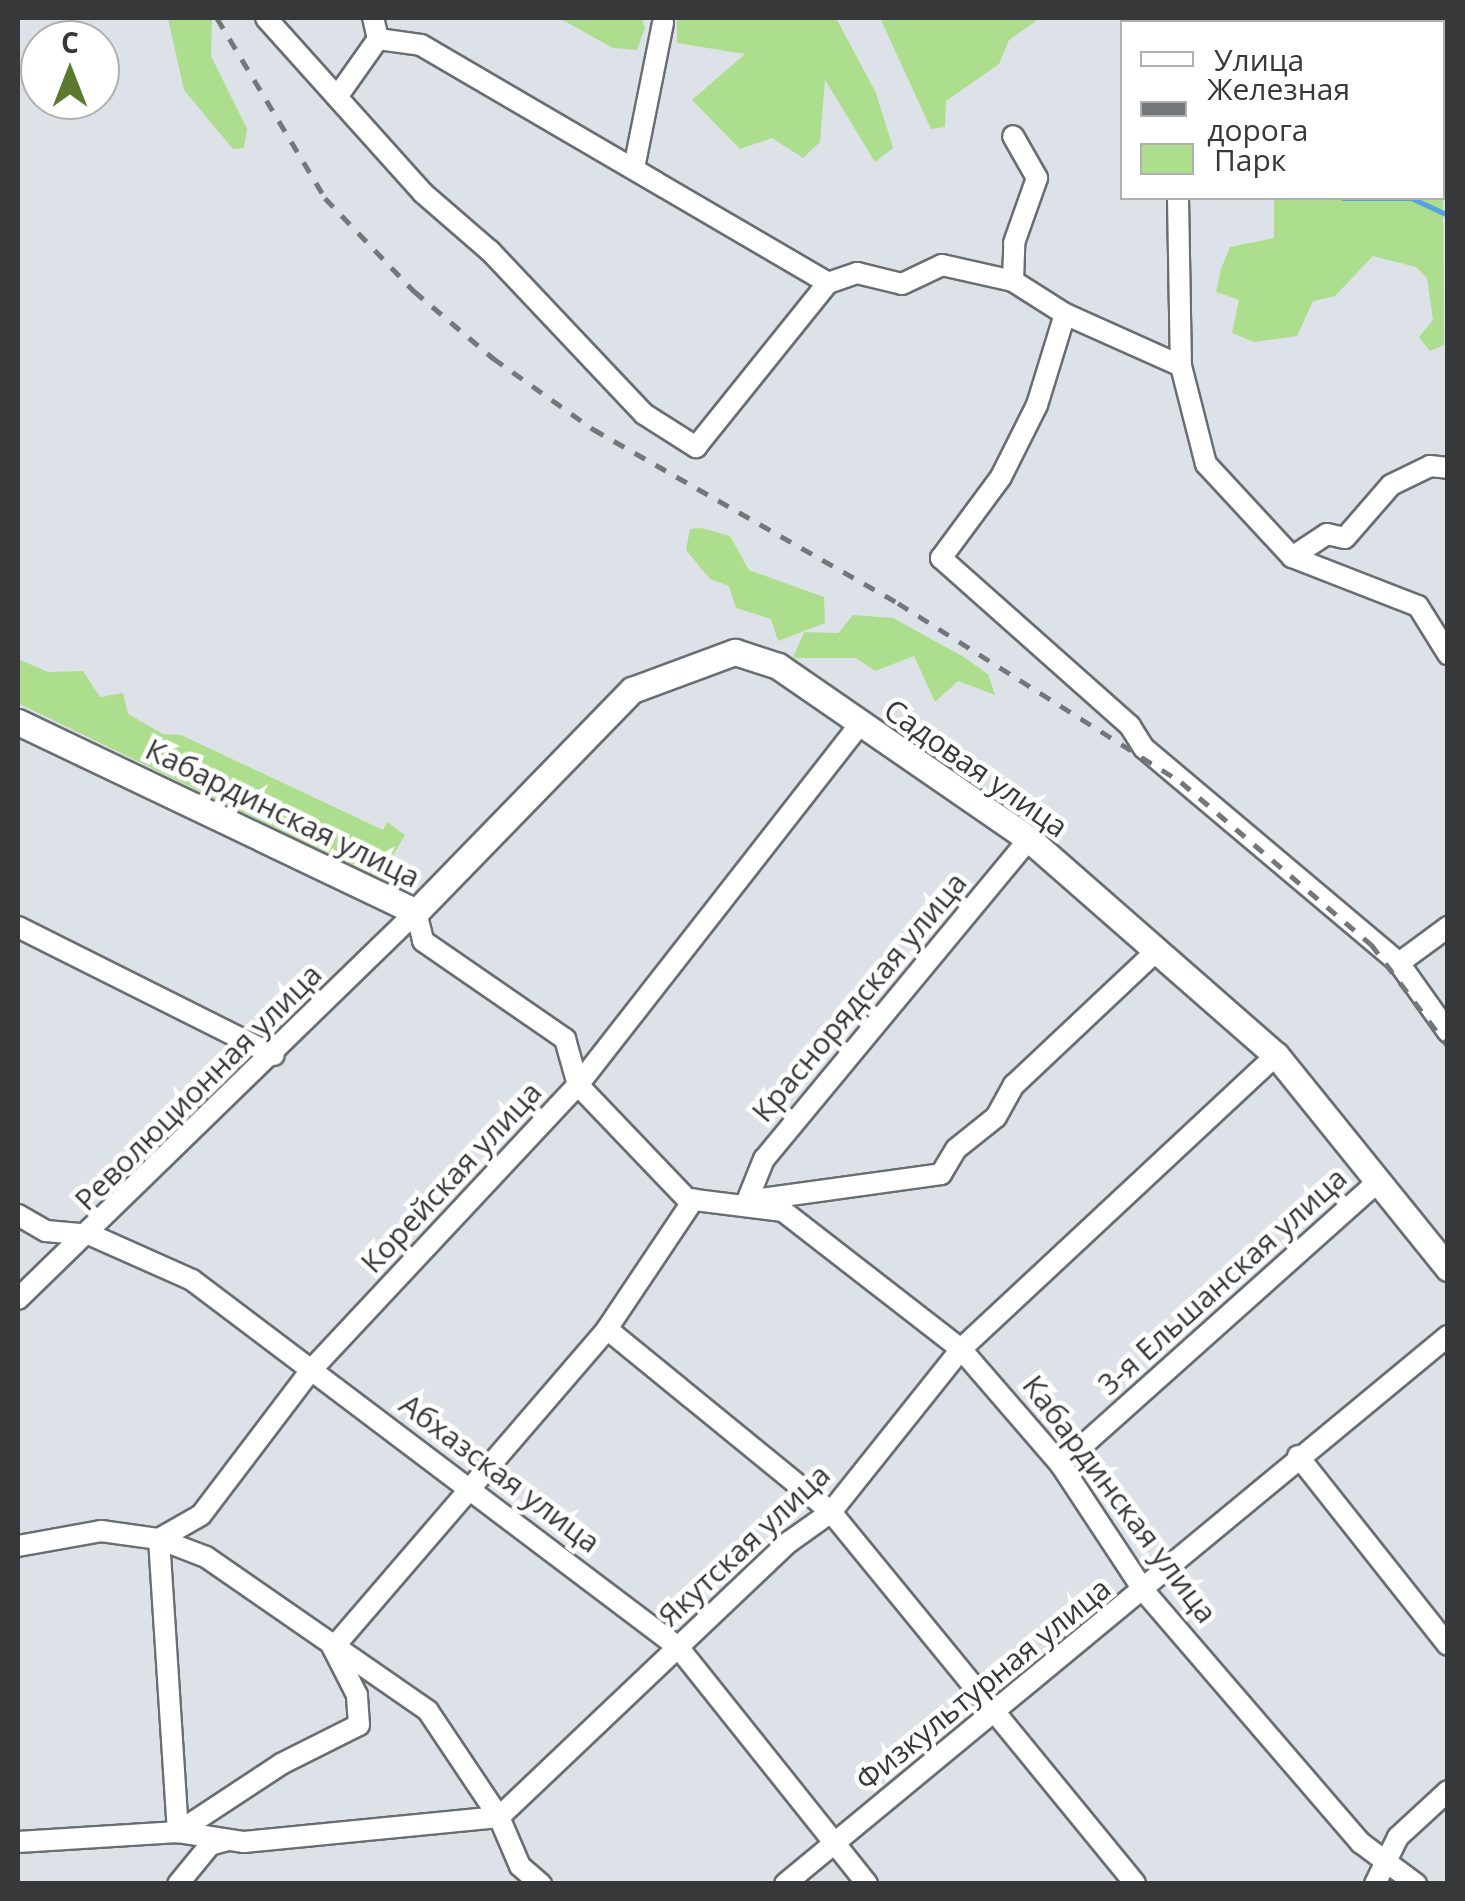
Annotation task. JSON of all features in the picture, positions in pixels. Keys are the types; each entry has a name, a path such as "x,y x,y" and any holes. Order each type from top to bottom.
{"street":[{"path":"266,18 336,97 644,414 696,447 828,284 857,273 902,284 942,265 1013,281 1065,314 1182,366"},
{"path":"336,97 378,39 373,18"},
{"path":"634,168 662,22"},
{"path":"378,39 421,45 828,284"},
{"path":"1013,281 1014,243 1036,178 1014,136"},
{"path":"1178,200 1182,366 1206,464 1292,557 1418,606 1448,654"},
{"path":"1065,314 1037,405 1001,477 941,558 1130,726 1144,748 1399,963 1448,1032"},
{"path":"1292,557 1328,534 1345,538 1392,485 1430,466 1448,468"},
{"name":"Садовая улица","path":"416,912 632,690 694,662 734,652 778,666 858,726 1029,839 1276,1056 1448,1268"},
{"name":"Кабардинская улица","path":"18,722 416,912 422,941 565,1039 578,1086 694,1199 747,1201 783,1211 961,1349 1061,1465 1144,1591 1362,1843 1416,1884"},
{"name":"Корейская улица","path":"159,1539 200,1515 312,1369 578,1086 858,726"},
{"name":"Краснорядская улица","path":"747,1201 764,1159 1029,839"},
{"name":"Революционная улица","path":"18,1299 90,1235 416,912"},
{"path":"18,927 274,1055"},
{"path":"1399,963 1448,927"},
{"path":"747,1201 941,1174 956,1149 996,1117 1014,1085 1156,951"},
{"name":"Якутская улица","path":"499,1818 678,1647 831,1512 961,1349 1276,1056"},
{"name":"3-я Ельшанская улица","path":"1061,1465 1378,1182"},
{"path":"333,1648 607,1330 694,1199"},
{"name":"Абхазская улица","path":"18,1215 46,1231 90,1235 192,1280 470,1486 678,1647 867,1884"},
{"path":"607,1330 831,1512 1134,1884"},
{"name":"Физкультурная улица","path":"785,1884 1144,1591 1298,1456 1448,1336"},
{"path":"1298,1456 1448,1645"},
{"path":"18,1546 101,1530 159,1539 206,1558 428,1712 499,1818 520,1866 541,1884"},
{"path":"159,1539 178,1832"},
{"path":"178,1832 281,1764 359,1726 357,1695 333,1648"},
{"path":"1376,1884 1398,1837 1448,1790"},
{"path":"178,1884 210,1846 229,1840 499,1818"},
{"path":"18,1842 178,1832 229,1840"}],"green space":[{"path":"153,18 212,18 211,56 247,129 244,148 233,149 184,90 168,19"},
{"path":"559,18 642,18 645,28 637,50 613,48"},
{"path":"677,18 836,18 876,93 893,148 875,162 825,80 820,142 803,158 772,138 740,149 692,100 745,54 677,43"},
{"path":"880,18 1040,18 1009,40 999,64 946,101 945,127 931,129"},
{"path":"1274,200 1443,200 1444,345 1430,351 1419,337 1433,320 1427,278 1416,267 1373,256 1335,296 1313,301 1297,336 1254,342 1232,333 1239,300 1216,292 1230,247 1274,238"},
{"path":"702,528 730,536 749,570 824,597 825,623 778,641 771,619 736,608 729,586 710,579 686,550 690,529"},
{"path":"853,615 893,618 962,656 988,674 995,695 958,681 935,702 914,656 875,671 856,658 793,658 804,632 838,633"},
{"path":"18,659 48,672 83,671 100,697 123,693 128,714 163,734 181,735 383,830 387,822 405,835 388,864 402,873 392,885 18,703"}],"waterway":[{"path":"1415,200 1448,215"}],"railway":[{"path":"217,18 325,198 414,291 493,358 593,429 898,603 1181,782 1371,944 1448,1046"}]}
